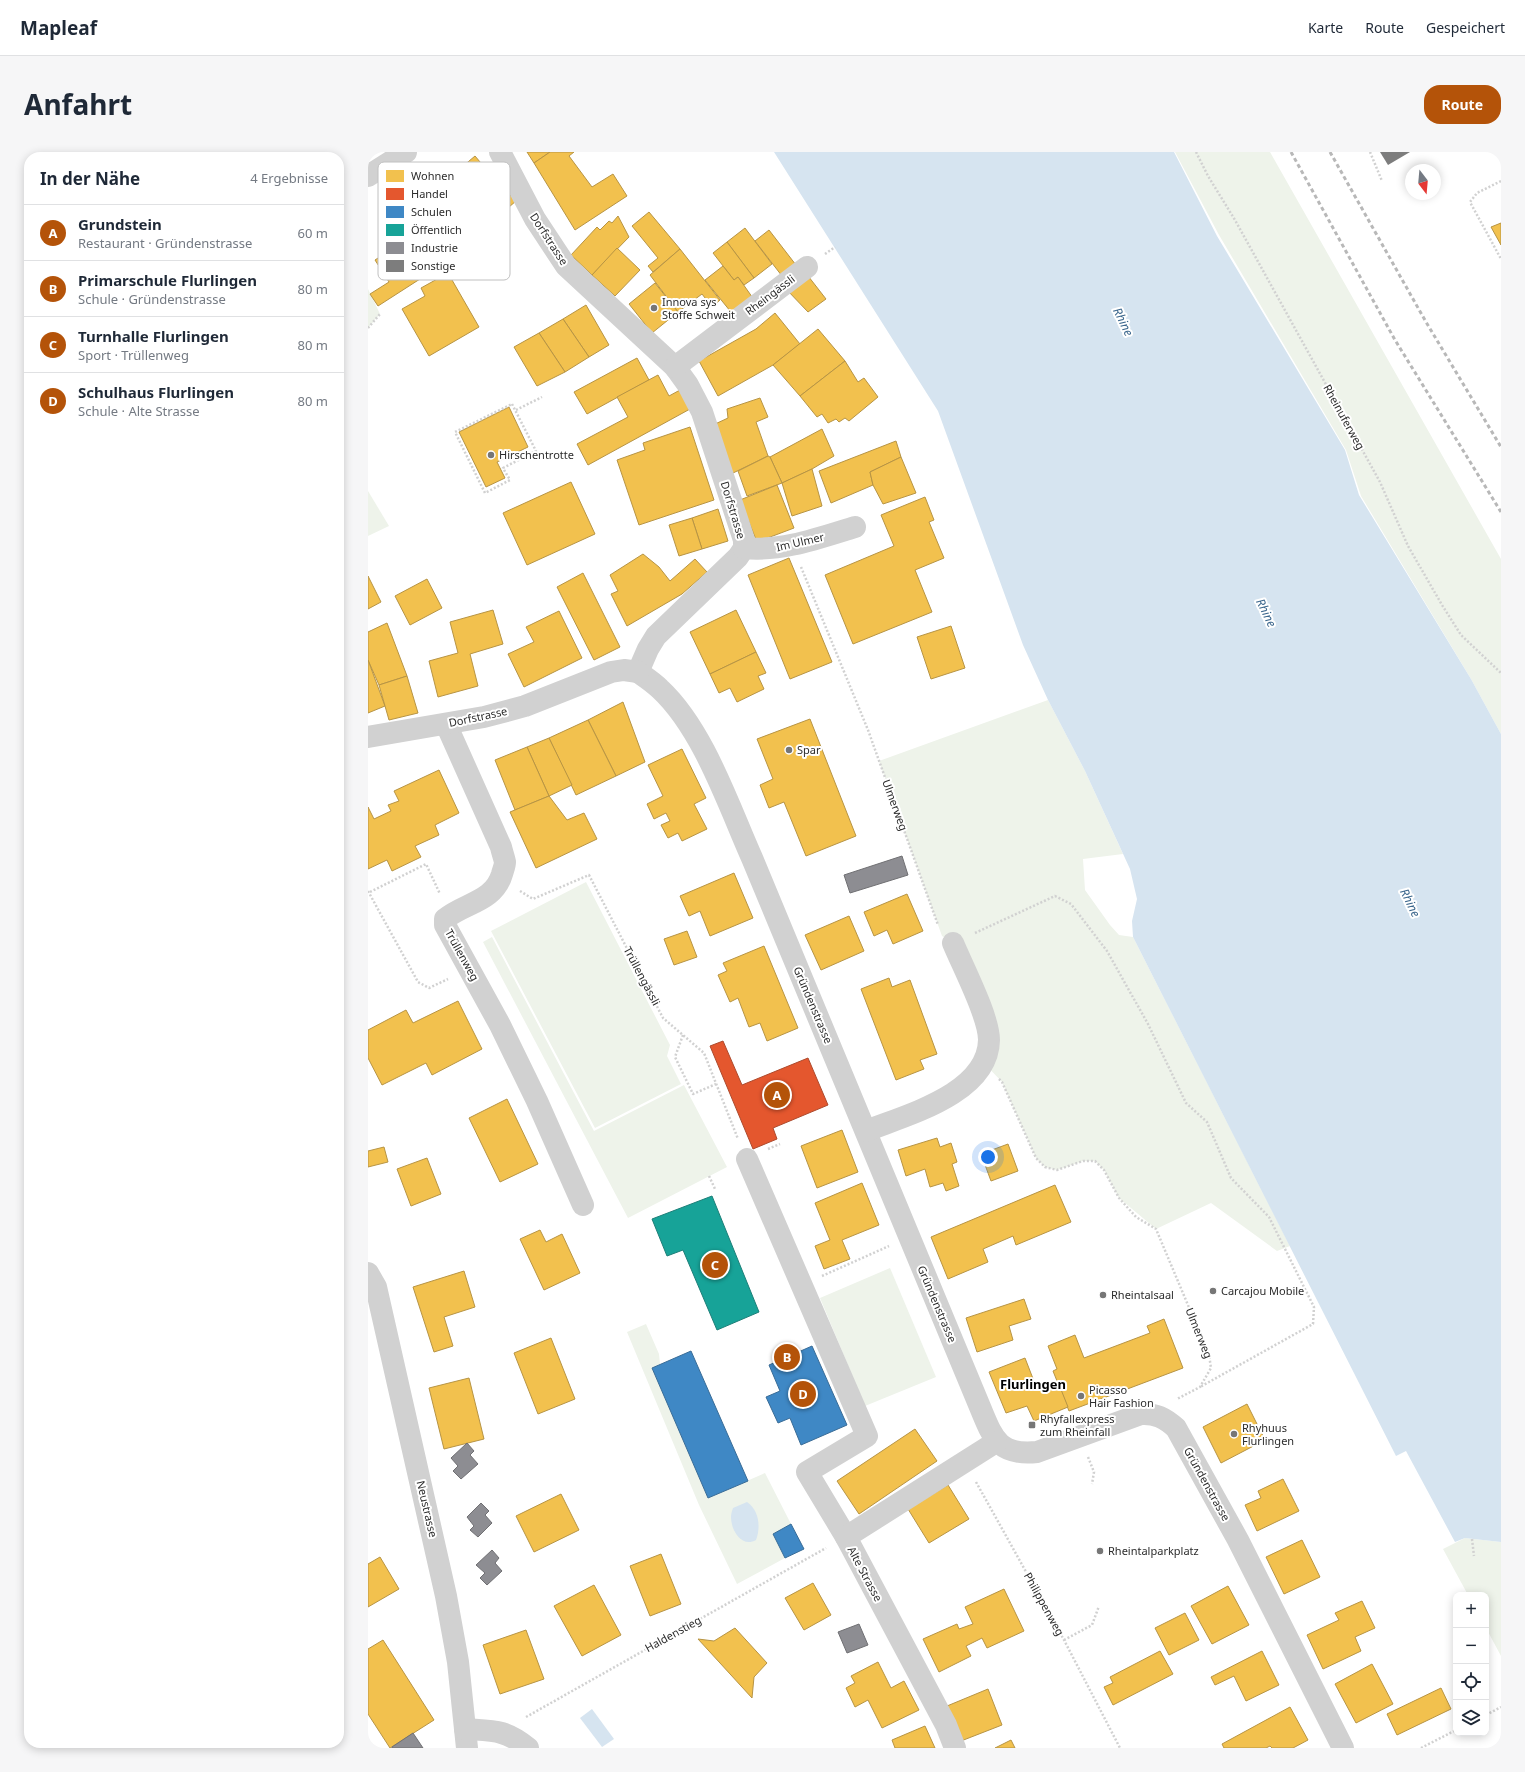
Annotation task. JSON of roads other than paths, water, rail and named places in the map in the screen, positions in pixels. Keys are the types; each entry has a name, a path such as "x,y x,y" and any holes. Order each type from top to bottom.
{"street":[{"path":"390,162 406,152"},
{"name":"Dorfstrasse","path":"500,152 505,162"},
{"path":"368,176 378,170"},
{"name":"Dorfstrasse","path":"368,737 484,717 525,706 611,672 624,670 638,672 648,649 656,636 738,557 744,548 742,535 702,412 688,385 675,367 566,266 535,219 510,171"},
{"name":"Rheingässli","path":"675,367 807,267"},
{"name":"Im Ulmer","path":"744,548 761,550 792,545 855,527"},
{"name":"Gründenstrasse","path":"638,672 660,689 675,706 694,733 713,769 866,1131 987,1424 996,1442 1004,1448 1014,1452 1037,1452 1141,1414 1149,1413 1159,1416 1176,1428 1238,1540 1343,1748"},
{"name":"Trüllenweg","path":"446,724 500,847 505,863 500,880 493,891 481,900 450,915 445,919 445,925 503,1032 537,1101 583,1205"},
{"path":"866,1131 944,1099 967,1084 984,1063 989,1041 985,1019 953,943"},
{"path":"743,1151 867,1436 807,1472 846,1537"},
{"name":"Neustrasse","path":"368,1273 376,1287 446,1596 458,1662 466,1738"},
{"name":"Alte Strasse","path":"955,1748 946,1725 846,1537 996,1442"},
{"path":"466,1738 500,1731 516,1738 528,1748"}],"water":[{"name":"Rhine","path":"774,152 1174,152 1217,236 1345,450 1359,495 1471,679 1501,734 1501,1542 1465,1538 1455,1542 1406,1451 1396,1456 1133,937 1132,921 1137,899 1130,869 1085,771 1048,700 1023,645 938,411"},
{"path":"747,1502 754,1509 759,1524 756,1540 751,1542 746,1542 738,1537 733,1528 731,1516 733,1508"},
{"path":"592,1709 614,1739 602,1747 580,1718"}],"railway":[{"path":"1291,152 1395,340 1501,512"},
{"path":"1330,152 1426,322 1501,447"}],"place":[{"name":"Innova sys Stoffe Schweit","path":"654,308"},
{"name":"Hirschentrotte","path":"491,455"},
{"name":"Spar","path":"789,750"},
{"name":"Grundstein","path":"777,1095"},
{"name":"Turnhalle Flurlingen","path":"715,1265"},
{"name":"Carcajou Mobile","path":"1213,1291"},
{"name":"Rheintalsaal","path":"1103,1295"},
{"name":"Primarschule Flurlingen","path":"787,1357"},
{"name":"Schulhaus Flurlingen","path":"803,1394"},
{"name":"Picasso Hair Fashion","path":"1081,1396"},
{"name":"Rhyfallexpress zum Rheinfall","path":"1032,1425"},
{"name":"Rhyhuus Flurlingen","path":"1234,1434"},
{"name":"Rheintalparkplatz","path":"1100,1551"}],"district":[{"name":"Flurlingen","path":"1033,1384"}]}
